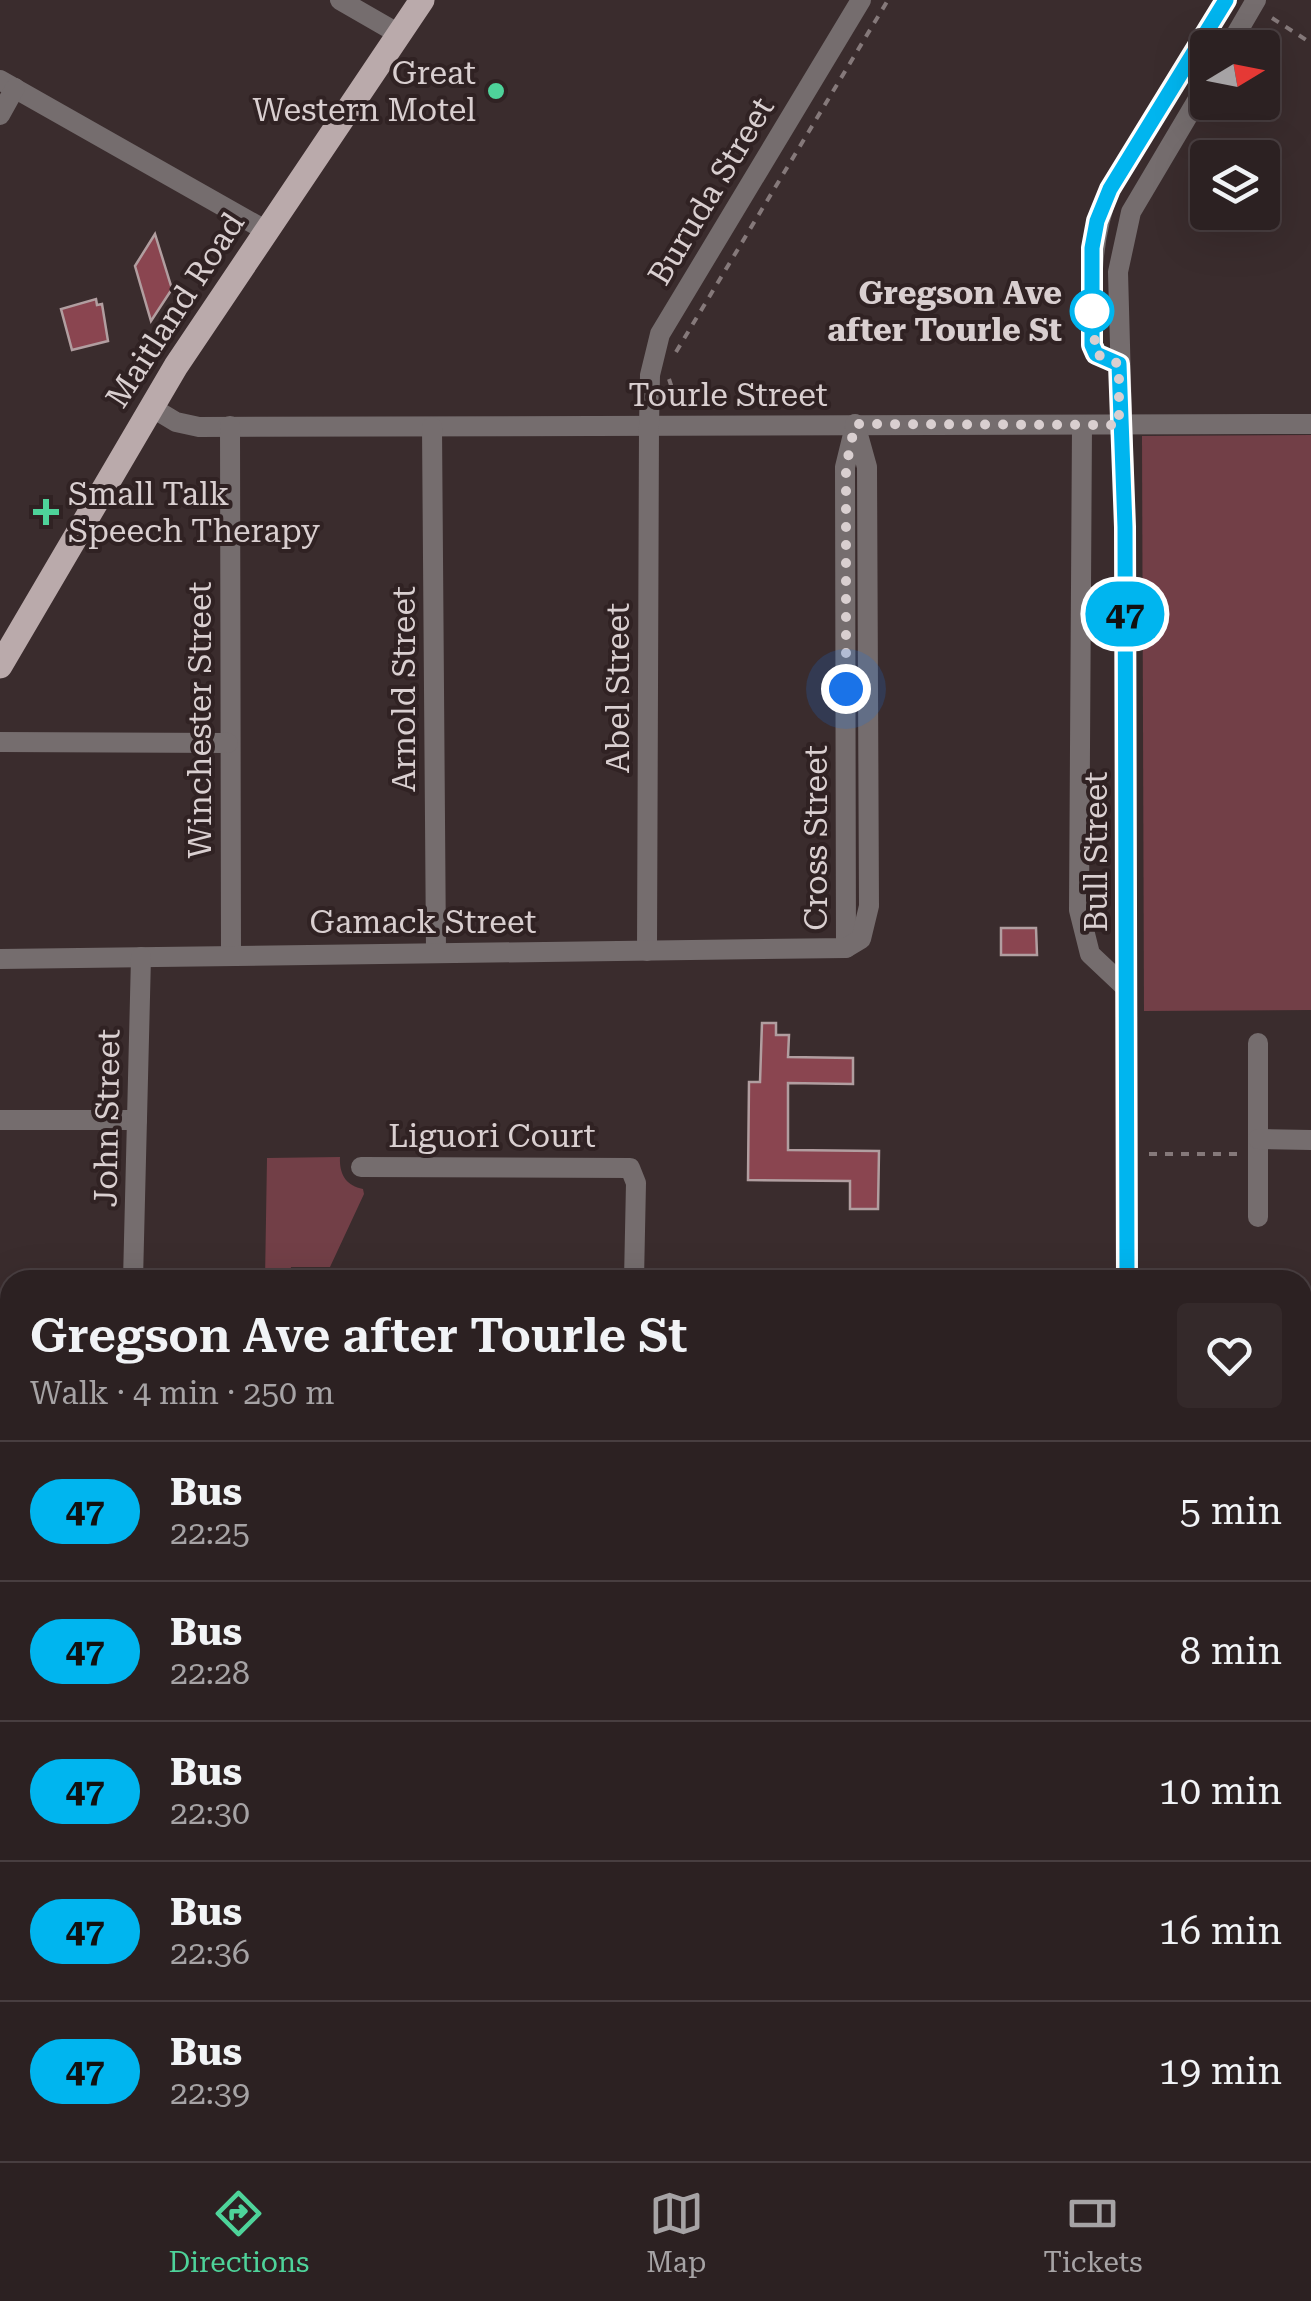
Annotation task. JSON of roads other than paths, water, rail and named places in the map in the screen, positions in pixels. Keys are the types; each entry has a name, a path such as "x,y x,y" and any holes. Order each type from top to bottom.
{"main road":[{"name":"Maitland Road","path":"0,666 7,639 150,407 422,0"}],"street":[{"path":"340,0 399,34"},
{"name":"Buruda Street","path":"649,426 650,375 660,334 861,0"},
{"path":"1119,364 1096,354 1092,345 1092,248 1097,221 1110,189 1226,0"},
{"path":"1238,30 1256,0"},
{"path":"0,115 7,84 265,230"},
{"name":"Bull Street","path":"1127,1270 1125,546 1118,272 1123,233 1190,114"},
{"name":"Tourle Street","path":"150,407 187,426 1311,424"},
{"name":"Cross Street","path":"846,948 846,467 855,424"},
{"name":"Winchester Street","path":"230,426 228,743 232,954"},
{"name":"Abel Street","path":"646,951 649,426"},
{"path":"1082,426 1080,910 1090,954 1125,987"},
{"name":"Arnold Street","path":"432,428 436,951"},
{"path":"0,742 228,743"},
{"name":"Gamack Street","path":"0,958 846,948"},
{"name":"John Street","path":"134,1270 141,957"},
{"path":"1258,1043 1258,1217"},
{"path":"0,1120 137,1120"},
{"path":"1258,1139 1311,1140"},
{"name":"Liguori Court","path":"361,1167 630,1168 636,1183 634,1270"}],"place":[{"name":"Great Western Motel","path":"496,91"},
{"name":"Gregson Ave after Tourle St","path":"1092,311"},
{"name":"Small Talk Speech Therapy","path":"46,512"}]}
